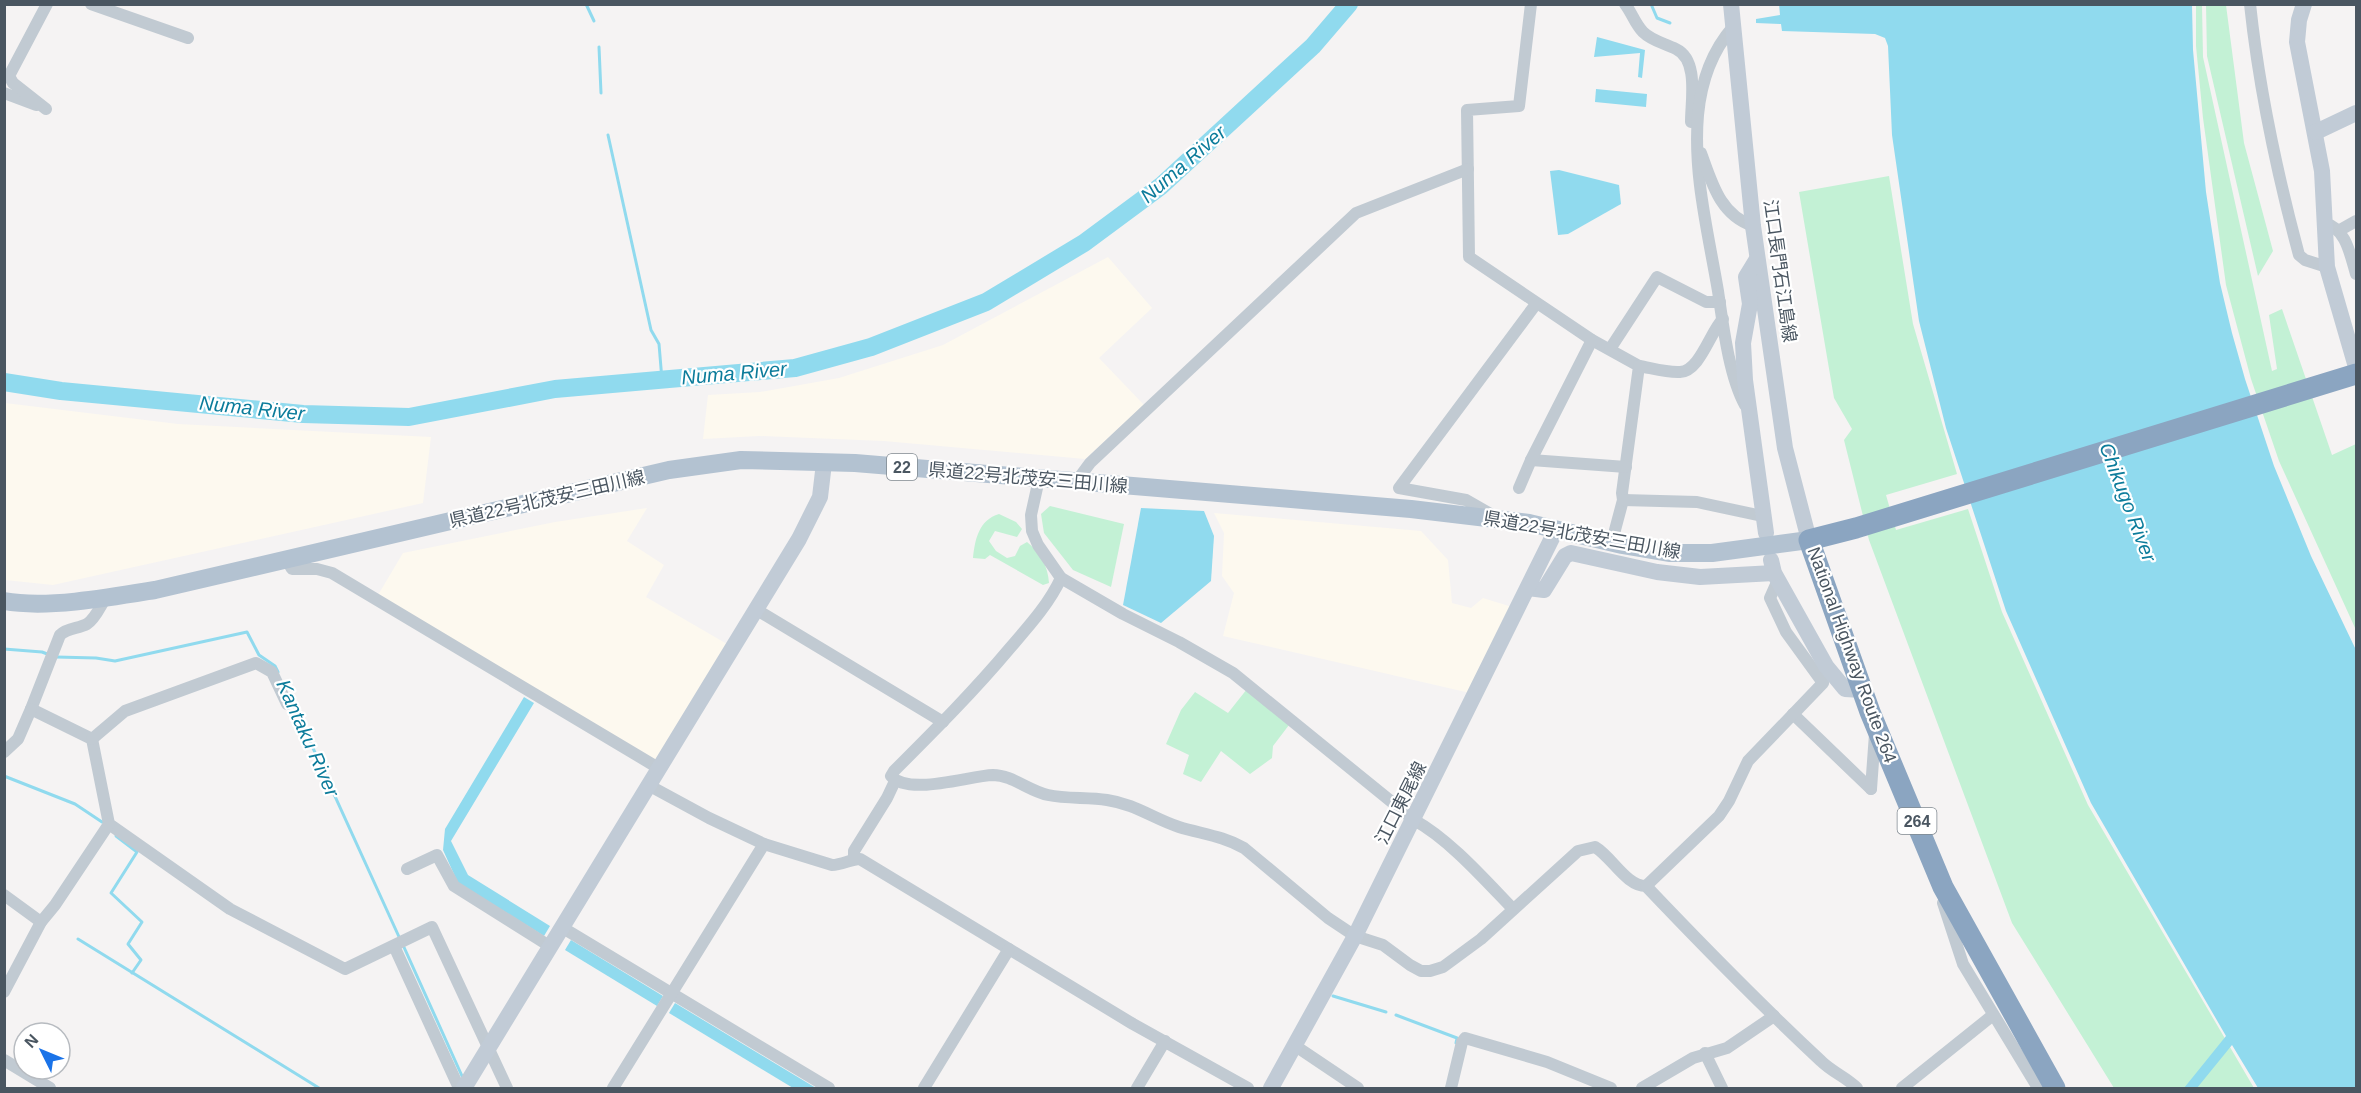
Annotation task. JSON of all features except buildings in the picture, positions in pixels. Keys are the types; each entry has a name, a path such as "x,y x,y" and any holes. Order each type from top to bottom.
{"highway":[{"name":"National Highway Route 264","path":"2042,1088 1943,887 1862,690 1809,540 1856,528 2356,374"}],"main road":[{"name":"県道22号北茂安三田川線","path":"4,601 52,602 105,599 155,590 669,470 741,460 855,463 1411,509 1500,520 1669,553 1712,553 1809,540"}],"street":[{"path":"4,93 45,109 13,83 9,76 47,4"},
{"path":"91,4 188,38"},
{"path":"1531,4 1519,106 1467,110 1469,257 1592,340 1639,366 1681,372 1690,369 1698,360 1722,319"},
{"path":"1625,4 1644,33 1653,40 1678,50 1687,58 1691,69 1691,121 1698,145 1721,203 1740,222 1753,226"},
{"path":"2250,4 2269,127 2282,192 2299,255 2305,260 2327,267"},
{"path":"2304,4 2299,20 2297,42 2322,171 2327,267 2356,367"},
{"name":"江口長門石江島線","path":"1732,6 1753,226 1785,448 1809,540"},
{"path":"1733,27 1722,40 1709,63 1698,113 1697,162 1722,319 1738,392 1750,413"},
{"path":"2316,132 2356,113"},
{"path":"1076,482 1090,463 1356,213 1467,169"},
{"path":"2340,230 2356,221"},
{"path":"2324,223 2340,230 2356,274"},
{"path":"1758,259 1746,277 1750,304 1743,343 1762,516 1766,533"},
{"path":"1610,349 1657,277 1706,302 1720,302"},
{"path":"1500,520 1466,500 1399,488 1536,304"},
{"path":"1519,488 1592,340"},
{"path":"1615,530 1623,500 1622,493 1639,366"},
{"path":"1531,460 1626,467"},
{"path":"464,1089 800,539 820,498 824,463"},
{"path":"1039,479 1031,515 1032,531 1038,545 1061,578 1233,674 1414,820 1426,827 1475,870 1514,909"},
{"path":"1623,500 1697,502 1762,516"},
{"name":"江口東尾線","path":"1270,1089 1355,936 1556,530"},
{"path":"1528,588 1544,590 1567,554 1608,556 1658,572 1700,577 1774,571"},
{"path":"286,559 292,569 317,569 332,573 351,583 660,769"},
{"path":"1061,578 1055,591 1029,625 943,722 894,771 891,776 895,781 919,785 994,775 1008,778 1037,792 1052,796 1108,800 1139,807 1177,826 1229,839 1244,848 1328,918 1355,936 1383,945 1420,971 1430,971 1443,967 1481,939 1578,851 1589,847 1601,850 1632,881 1640,886 1646,886 1719,816 1729,801 1748,761 1823,683 1786,632 1770,598 1774,571"},
{"path":"1774,571 1826,666 1845,689 1862,690"},
{"path":"4,752 18,739 60,635 65,630 87,624 92,620 105,599"},
{"path":"757,609 943,722"},
{"path":"92,739 125,711 256,663 272,672 287,704"},
{"path":"31,709 92,739"},
{"path":"1793,714 1871,789 1876,726"},
{"path":"92,739 109,824 230,909 345,969 432,927 507,1089"},
{"path":"854,859 854,851 895,781"},
{"path":"650,786 764,844 832,865 841,865 854,859 860,859 1248,1089"},
{"path":"4,992 41,922 55,905 109,824"},
{"path":"615,1088 764,844"},
{"path":"407,869 437,855 454,886 551,947"},
{"path":"1646,886 1733,977 1823,1064 1849,1080 1857,1089"},
{"path":"1943,887 1943,902 1963,964 2042,1088"},
{"path":"4,895 41,922"},
{"path":"563,928 829,1089"},
{"path":"399,944 459,1089"},
{"path":"924,1089 1009,949"},
{"path":"1902,1089 1993,1014"},
{"path":"1642,1089 1705,1053 1727,1048 1774,1016"},
{"path":"1451,1089 1462,1042 1465,1038 1547,1062 1611,1089"},
{"path":"1137,1089 1165,1041"},
{"path":"1294,1045 1358,1089"},
{"path":"1705,1053 1722,1089"},
{"path":"4,1060 50,1089"}],"shaded area":[{"path":"1108,257 1152,308 1099,358 1144,405 1085,459 884,441 759,436 703,439 708,395 760,392 839,378 943,345"},
{"path":"5,403 178,424 431,437 423,503 53,585 5,580"},
{"path":"647,508 627,541 664,565 646,597 727,644 656,761 378,595 403,553 555,522"},
{"path":"1214,513 1421,531 1448,560 1452,603 1471,608 1483,598 1512,607 1470,693 1223,636 1234,593 1222,576 1224,533"}],"green space":[{"path":"2196,5 2202,5 2203,57 2272,371 2277,369 2269,315 2282,309 2332,455 2356,444 2356,630 2279,461 2251,379 2226,285 2203,118 2196,46"},
{"path":"2206,5 2226,5 2244,143 2273,251 2258,276 2207,56"},
{"path":"1889,176 1913,324 1957,474 1886,495 1896,530 1968,509 2002,612 2088,805 2254,1088 2114,1088 2012,923 1869,540 1844,440 1852,429 1834,398 1799,192"},
{"path":"1050,506 1124,524 1111,587 1073,570 1044,533 1041,514"},
{"path":"999,514 1016,522 1022,529 1017,537 995,531 989,541 996,551 1007,558 1015,556 1020,546 1027,542 1042,560 1049,583 1043,585 990,555 985,559 973,558 979,531 987,521"},
{"path":"1247,689 1289,725 1273,746 1272,758 1250,774 1221,751 1201,782 1183,774 1189,755 1166,744 1181,710 1195,692 1228,713"}],"water":[{"name":"Chikugo River","path":"1779,4 2192,5 2193,50 2206,192 2220,283 2232,333 2274,466 2311,556 2356,650 2356,1088 2258,1088 2232,1045 2197,1088 2184,1088 2226,1036 2091,803 2006,611 1946,428 1919,321 1892,135 1888,46 1885,38 1875,34 1782,31 1781,24 1756,23 1756,19 1780,15"},
{"path":"1597,37 1645,50 1642,78 1638,77 1640,53 1594,57"},
{"path":"1596,89 1647,94 1646,107 1595,102"},
{"path":"1559,170 1619,185 1621,204 1568,234 1558,235 1550,171"},
{"path":"1141,508 1204,511 1214,536 1211,581 1161,623 1123,605"},
{"path":"524,697 534,703 451,841 468,875 550,926 544,936 458,883 443,850 445,829"},
{"path":"571,940 663,996 657,1006 565,950"},
{"path":"675,1003 816,1088 793,1088 669,1013"}],"waterway":[{"path":"586,4 594,21"},
{"name":"Numa River","path":"4,382 61,391 303,414 409,417 555,389 795,368 871,347 986,302 1084,243 1161,186 1313,46 1349,4"},
{"path":"1651,4 1657,18 1670,23"},
{"path":"599,47 601,93"},
{"path":"608,135 651,330 659,344 662,380"},
{"name":"Kantaku River","path":"56,657 115,661 247,632 259,655 275,666 278,672"},
{"name":"Kantaku River","path":"4,649 42,652 50,655"},
{"name":"Kantaku River","path":"292,702 400,939"},
{"path":"4,776 75,804 102,822"},
{"path":"116,836 137,852 111,893 142,922 128,944 141,960 132,973"},
{"path":"78,939 319,1088"},
{"name":"Kantaku River","path":"403,945 462,1076"},
{"path":"1333,996 1386,1012"},
{"path":"1396,1015 1457,1038 1456,1043"}]}
